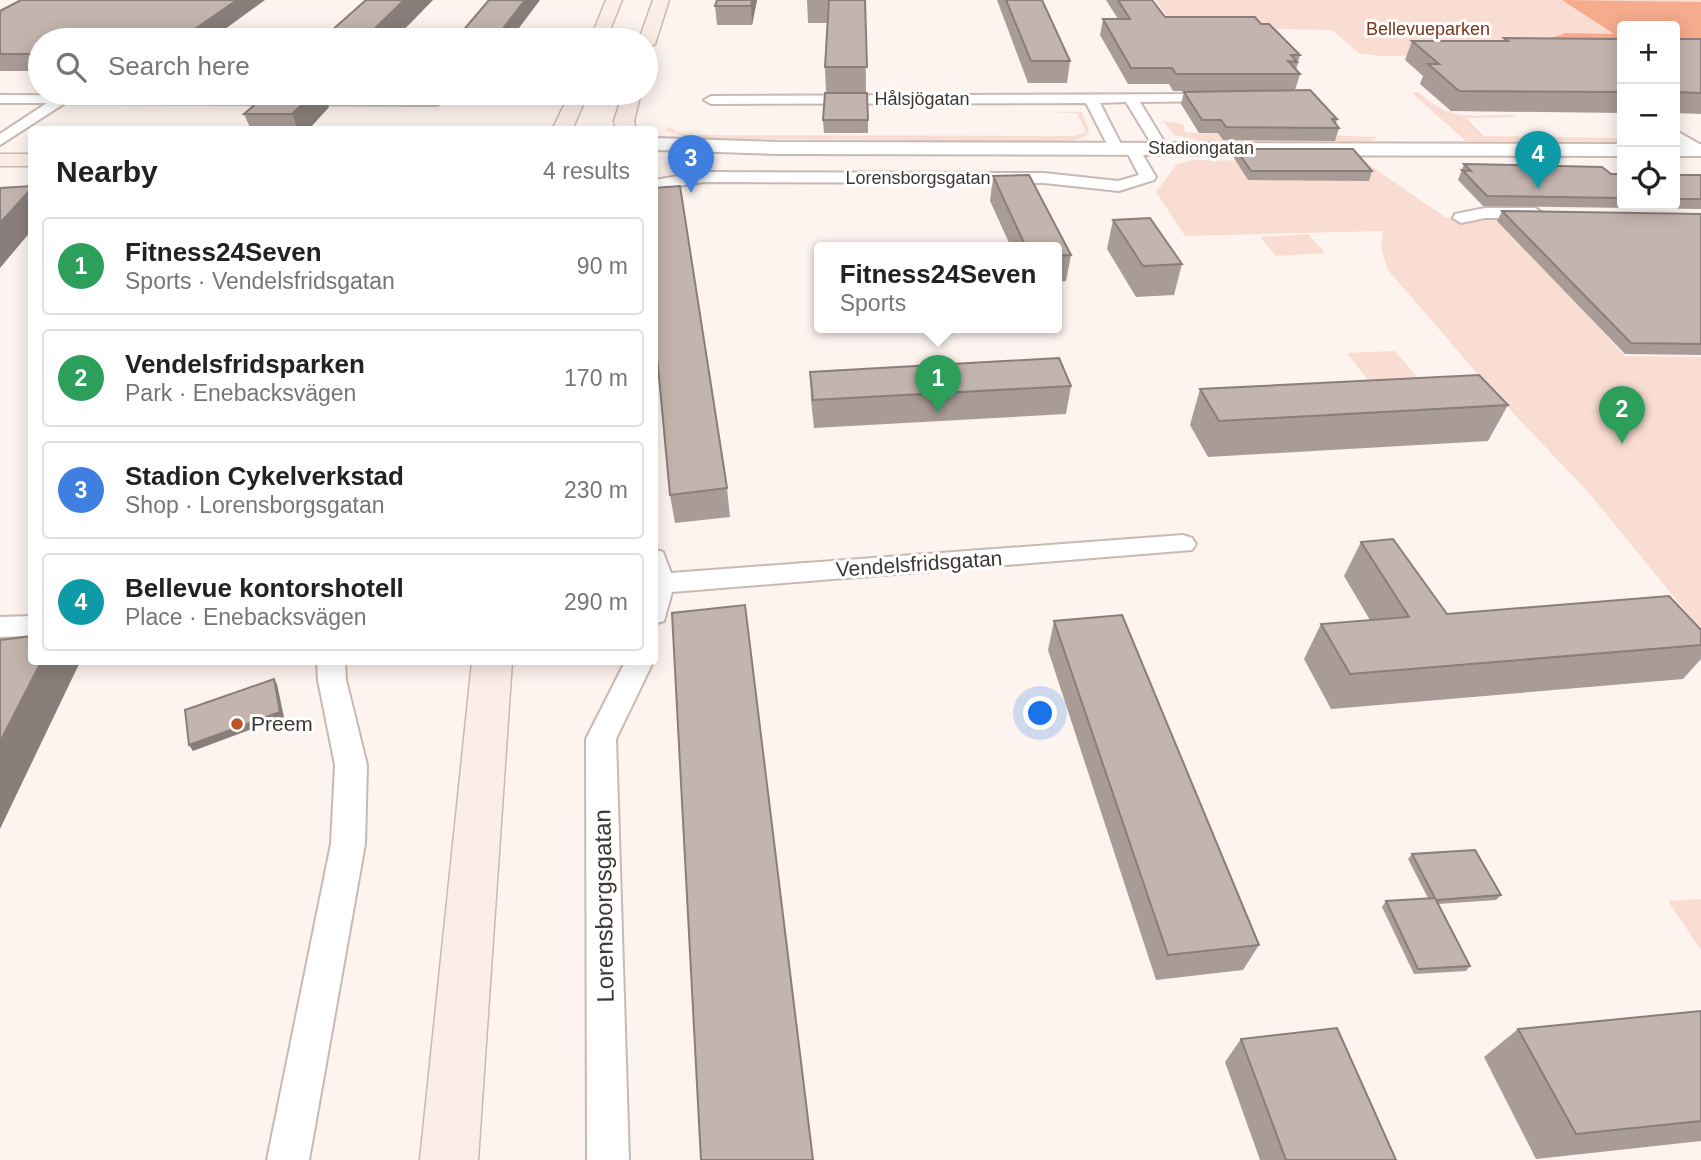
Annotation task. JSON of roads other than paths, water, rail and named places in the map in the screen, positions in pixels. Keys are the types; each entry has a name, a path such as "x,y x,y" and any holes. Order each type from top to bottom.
{"main road":[{"path":"603,28 614,0"},
{"path":"651,28 661,0"},
{"path":"565,126 575,105"},
{"path":"625,126 629,105"},
{"path":"0,160 28,160"},
{"path":"449,1160 492,665"}],"street":[{"name":"Hålsjögatan","path":"711,100 1237,97"},
{"path":"1091,98 1124,148"},
{"path":"1130,98 1161,148"},
{"path":"0,99 28,99"},
{"path":"0,110 17,99"},
{"path":"0,141 54,105"},
{"path":"1680,137 1700,150"},
{"name":"Stadiongatan","path":"658,144 779,148 1617,150"},
{"name":"Stadiongatan","path":"658,159 779,148"},
{"name":"Lorensborgsgatan","path":"658,184 680,179 717,177 1044,178 1119,186 1148,177 1124,148"},
{"path":"1680,150 1700,150"},
{"path":"1461,218 1485,213 1557,214"},
{"name":"Vendelsfridsgatan","path":"658,575 1183,544"},
{"path":"0,628 28,626"},
{"path":"288,1160 348,844 351,765 332,680 331,665"},
{"name":"Lorensborgsgatan","path":"608,1160 601,739 638,665"}],"place":[{"name":"Bellevue kontorshotell","path":"1538,189"},
{"name":"Stadion Cykelverkstad","path":"691,193"},
{"name":"Fitness24Seven","path":"938,413"},
{"name":"Vendelsfridsparken","path":"1622,444"},
{"name":"Preem","path":"237,724"}],"park label":[{"name":"Bellevueparken","path":"1428,29"}]}
